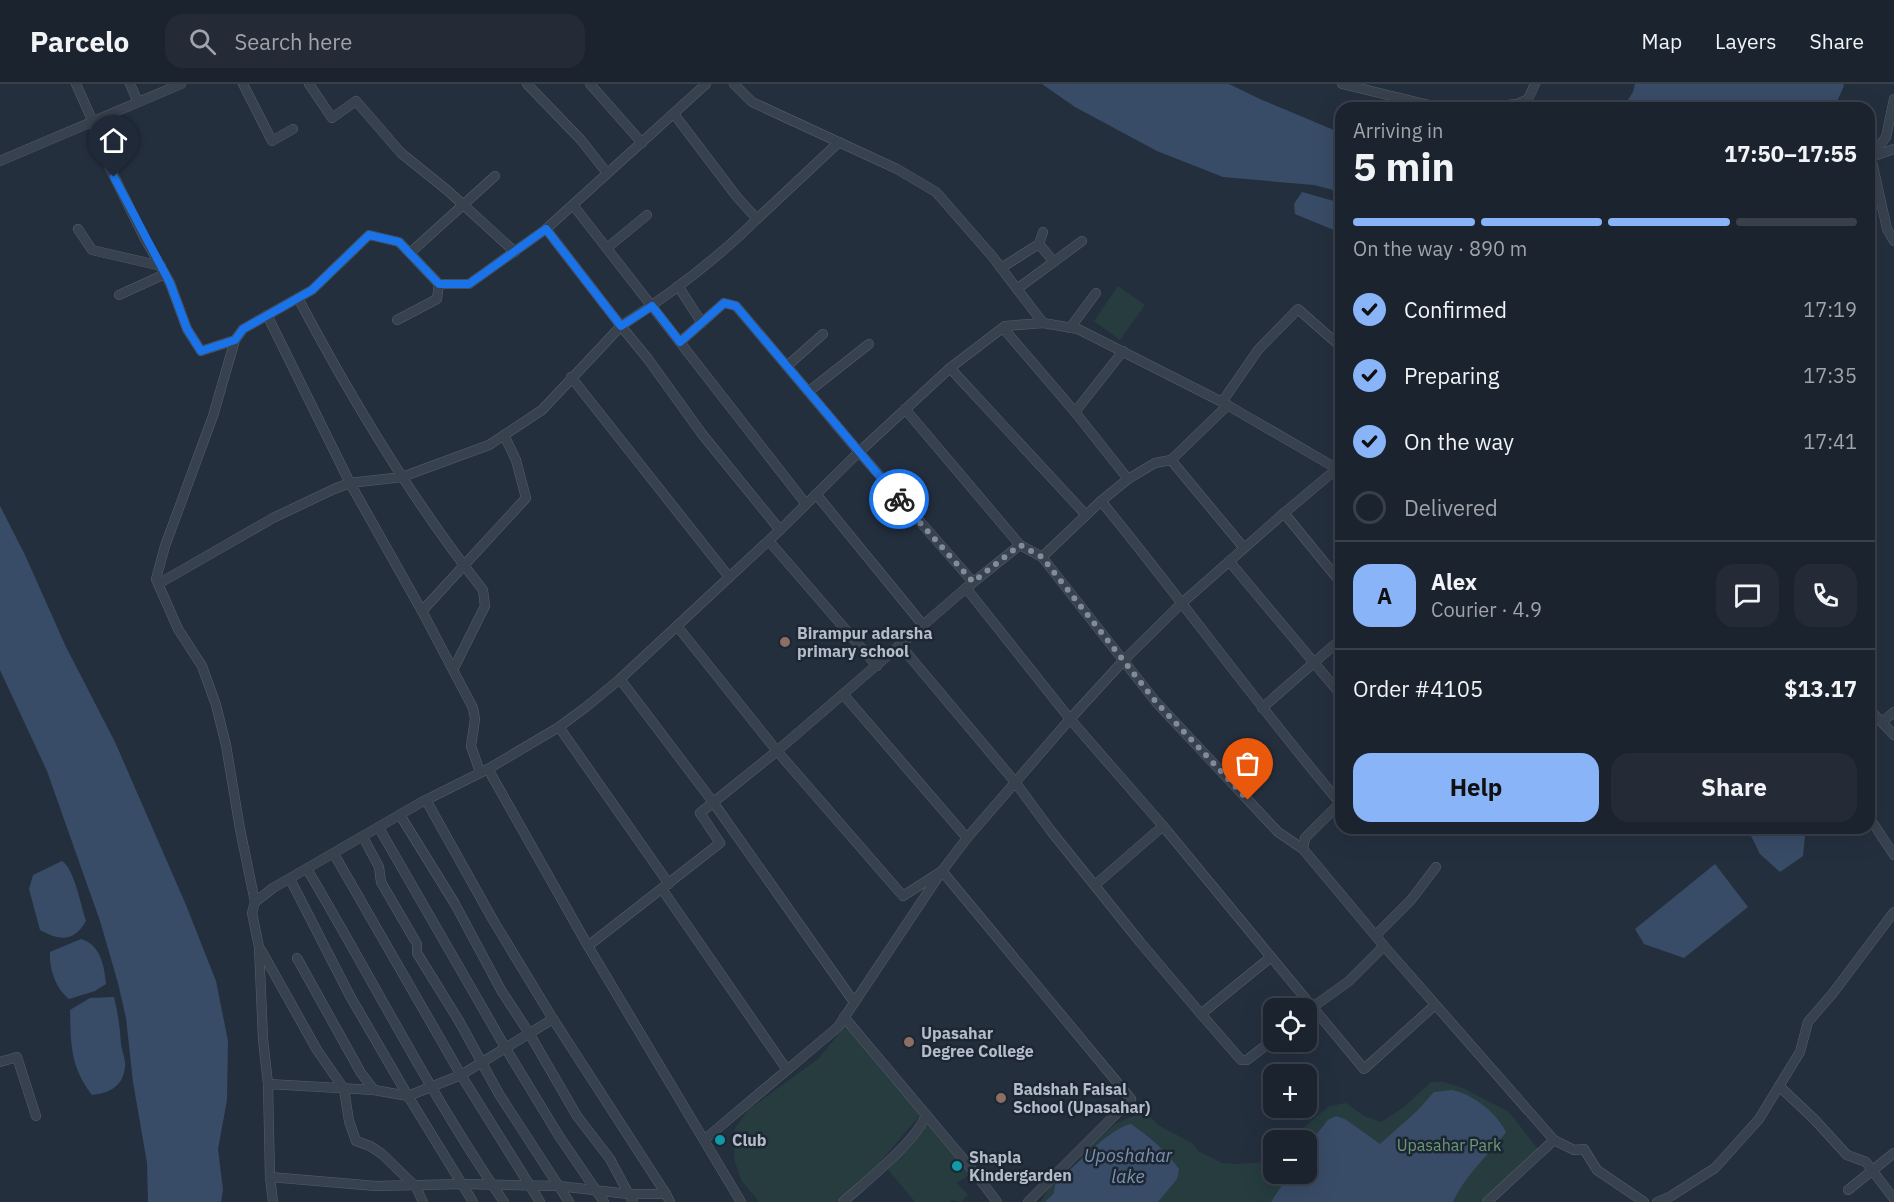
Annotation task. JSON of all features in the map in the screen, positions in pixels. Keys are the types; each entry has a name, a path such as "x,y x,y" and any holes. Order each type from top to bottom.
{"street":[{"path":"76,84 93,122 105,158 163,270 187,329 201,351 235,340"},
{"path":"130,84 138,102"},
{"path":"0,161 181,84"},
{"path":"243,84 272,141 293,129"},
{"path":"309,84 332,118 356,101 400,153 463,204 514,252"},
{"path":"527,84 581,140 607,173"},
{"path":"590,84 642,143"},
{"path":"273,1202 259,946 252,913 255,902 226,745 216,705 202,666 178,629 156,579 165,546 213,416 235,340 243,329 312,290 369,235 399,242 439,284 469,284 546,229 706,84"},
{"path":"734,84 752,102 897,169 936,192 1001,268 1042,323"},
{"path":"1342,84 1417,102"},
{"path":"1521,102 1528,99 1535,84"},
{"path":"1875,151 1886,137 1894,99"},
{"path":"674,114 737,197 757,219"},
{"path":"158,584 273,519 350,483 402,477 489,445 542,410 621,326 652,306 741,235 838,142"},
{"path":"1875,156 1894,149"},
{"path":"410,253 495,176"},
{"path":"1875,179 1887,229 1894,241"},
{"path":"573,205 806,504"},
{"path":"607,248 647,215"},
{"path":"78,229 92,249 163,270"},
{"path":"546,229 648,359 702,434 780,530"},
{"path":"1001,268 1040,244 1043,232"},
{"path":"1017,289 1082,241"},
{"path":"1040,244 1054,262"},
{"path":"119,295 163,270"},
{"path":"397,320 437,299 439,284"},
{"path":"678,286 702,323"},
{"path":"1070,328 1096,293"},
{"path":"298,298 338,373 402,477 483,590 485,606 453,670"},
{"path":"680,342 724,303 736,306 969,585 1070,718 1163,826 1271,957 1302,998"},
{"path":"1042,557 1101,501 1128,479 1155,463 1171,460 1225,404 1258,350 1298,309 1335,341"},
{"path":"267,315 350,483 474,708 475,719 471,746 741,1202"},
{"path":"255,902 290,879 426,800 559,727 620,679 950,368 1003,328 1042,323 1078,329 1225,404 1335,465"},
{"path":"1003,328 1075,412 1128,479"},
{"path":"787,366 823,334"},
{"path":"808,392 869,344"},
{"path":"1075,412 1123,351"},
{"path":"950,368 1086,515"},
{"path":"571,377 729,577"},
{"path":"905,410 1020,545 1042,557 1156,702 1278,831 1303,849 1384,946 1554,1140 1574,1150 1584,1149 1597,1170 1644,1202"},
{"path":"422,611 526,498 516,460 504,435"},
{"path":"1171,460 1244,548"},
{"path":"704,1140 838,1027 942,871 967,838 1070,718 1182,603 1284,513 1335,472"},
{"path":"816,494 923,625"},
{"path":"1101,501 1262,708 1335,795"},
{"path":"1284,513 1335,576"},
{"path":"769,540 877,666"},
{"path":"588,946 720,843 700,813 877,666 969,585 1020,545"},
{"path":"1228,561 1335,688"},
{"path":"677,626 777,750 903,896 942,871"},
{"path":"1262,708 1335,644"},
{"path":"900,645 1015,782 1051,831 1241,1060 1247,1060 1263,1048"},
{"path":"620,679 713,802 854,1002"},
{"path":"843,694 967,838"},
{"path":"1882,722 1894,712"},
{"path":"1875,715 1894,735"},
{"path":"559,727 787,1070"},
{"path":"426,800 493,920 553,1019 668,1198"},
{"path":"1303,849 1305,838 1335,808"},
{"path":"400,815 455,904 501,990 577,1116 610,1159 630,1198"},
{"path":"1095,885 1163,826"},
{"path":"1875,826 1894,855"},
{"path":"379,828 505,1047 559,1136 604,1202"},
{"path":"1885,841 1894,833"},
{"path":"363,837 379,867 381,882 417,944 417,953 499,1094 569,1202"},
{"path":"334,854 461,1075 540,1202"},
{"path":"1376,935 1411,900 1436,867"},
{"path":"307,869 354,947 432,1088 504,1202"},
{"path":"942,871 1131,1099 1028,1202"},
{"path":"290,879 350,996 472,1202"},
{"path":"1657,1202 1671,1196 1715,1168 1759,1119 1800,1052 1808,1022 1833,993 1894,912"},
{"path":"259,946 317,1050 344,1089 349,1121 356,1141 382,1154 416,1187 423,1202"},
{"path":"1317,1004 1349,981 1384,946"},
{"path":"1201,1014 1271,957"},
{"path":"297,958 361,1073 374,1090"},
{"path":"1317,1017 1364,1069 1435,1005"},
{"path":"844,1017 997,1202"},
{"path":"268,1084 374,1090 408,1096 461,1075 553,1019"},
{"path":"0,1062 17,1057 36,1116"},
{"path":"1779,1086 1847,1155 1866,1162 1894,1199"},
{"path":"843,1202 915,1134 926,1114"},
{"path":"1487,1202 1554,1140"},
{"path":"1848,1190 1894,1154"},
{"path":"270,1177 376,1186 416,1187 462,1184 559,1186 596,1190 630,1198 668,1198"}],"green space":[{"path":"1118,286 1145,305 1120,340 1094,321"},
{"path":"846,1025 922,1113 869,1175 836,1202 759,1202 741,1180 734,1159 735,1128 749,1109 818,1059"},
{"name":"Upasahar Park","path":"1431,1082 1444,1082 1463,1088 1509,1112 1538,1149 1480,1202 1040,1202 1052,1184 1079,1161 1087,1149 1115,1124 1140,1113 1148,1115 1158,1125 1192,1143 1198,1151 1222,1163 1263,1162 1263,1184 1317,1184 1317,1130 1301,1130 1329,1106 1346,1103 1364,1116 1381,1122 1404,1107"},
{"path":"928,1122 973,1172 957,1183 968,1195 961,1202 952,1200 950,1202 915,1202 886,1167"}],"water":[{"path":"1042,84 1229,84 1335,130 1335,190 1314,185 1223,177 1157,151 1075,107"},
{"path":"1635,84 1843,84 1844,86 1837,102 1627,102"},
{"path":"1302,192 1335,201 1335,231 1295,214 1294,204"},
{"path":"0,506 25,555 66,647 115,742 186,905 216,981 228,1041 227,1100 218,1149 223,1190 221,1202 148,1202 147,1163 133,1082 126,1018 118,983 100,921 47,771 0,670"},
{"path":"1750,834 1804,834 1805,836 1803,856 1780,872 1760,854"},
{"path":"62,861 74,879 86,921 77,933 66,938 40,930 29,889 33,875"},
{"path":"1715,864 1748,907 1684,958 1644,944 1635,929"},
{"path":"81,939 97,951 106,984 95,991 69,999 60,990 54,978 50,952"},
{"path":"114,997 125,1061 124,1074 114,1088 92,1095 79,1074 73,1055 70,1010 90,998"},
{"path":"1452,1090 1476,1100 1490,1111 1506,1132 1470,1174 1453,1202 1271,1202 1283,1184 1317,1184 1317,1134 1328,1120 1336,1116 1345,1119 1380,1144 1417,1111 1434,1092"},
{"name":"Uposhahar lake","path":"1131,1124 1169,1156 1179,1169 1177,1179 1158,1202 1045,1202 1054,1193 1055,1185 1091,1150 1112,1133"}],"way so far":[{"path":"899,499 973,582 1020,545 1042,557 1156,702 1248,800"}],"place":[{"name":"Birampur adarsha primary school","path":"785,642"},
{"name":"Upasahar Degree College","path":"909,1042"},
{"name":"Badshah Faisal School (Upasahar)","path":"1001,1098"},
{"name":"Club","path":"720,1140"},
{"name":"Shapla Kindergarden","path":"957,1166"}],"route":[{"path":"114,177 170,283 187,329 201,351 235,340 243,329 312,290 369,235 399,242 439,284 469,284 546,229 621,326 652,306 680,342 724,303 736,306 899,499"}]}
